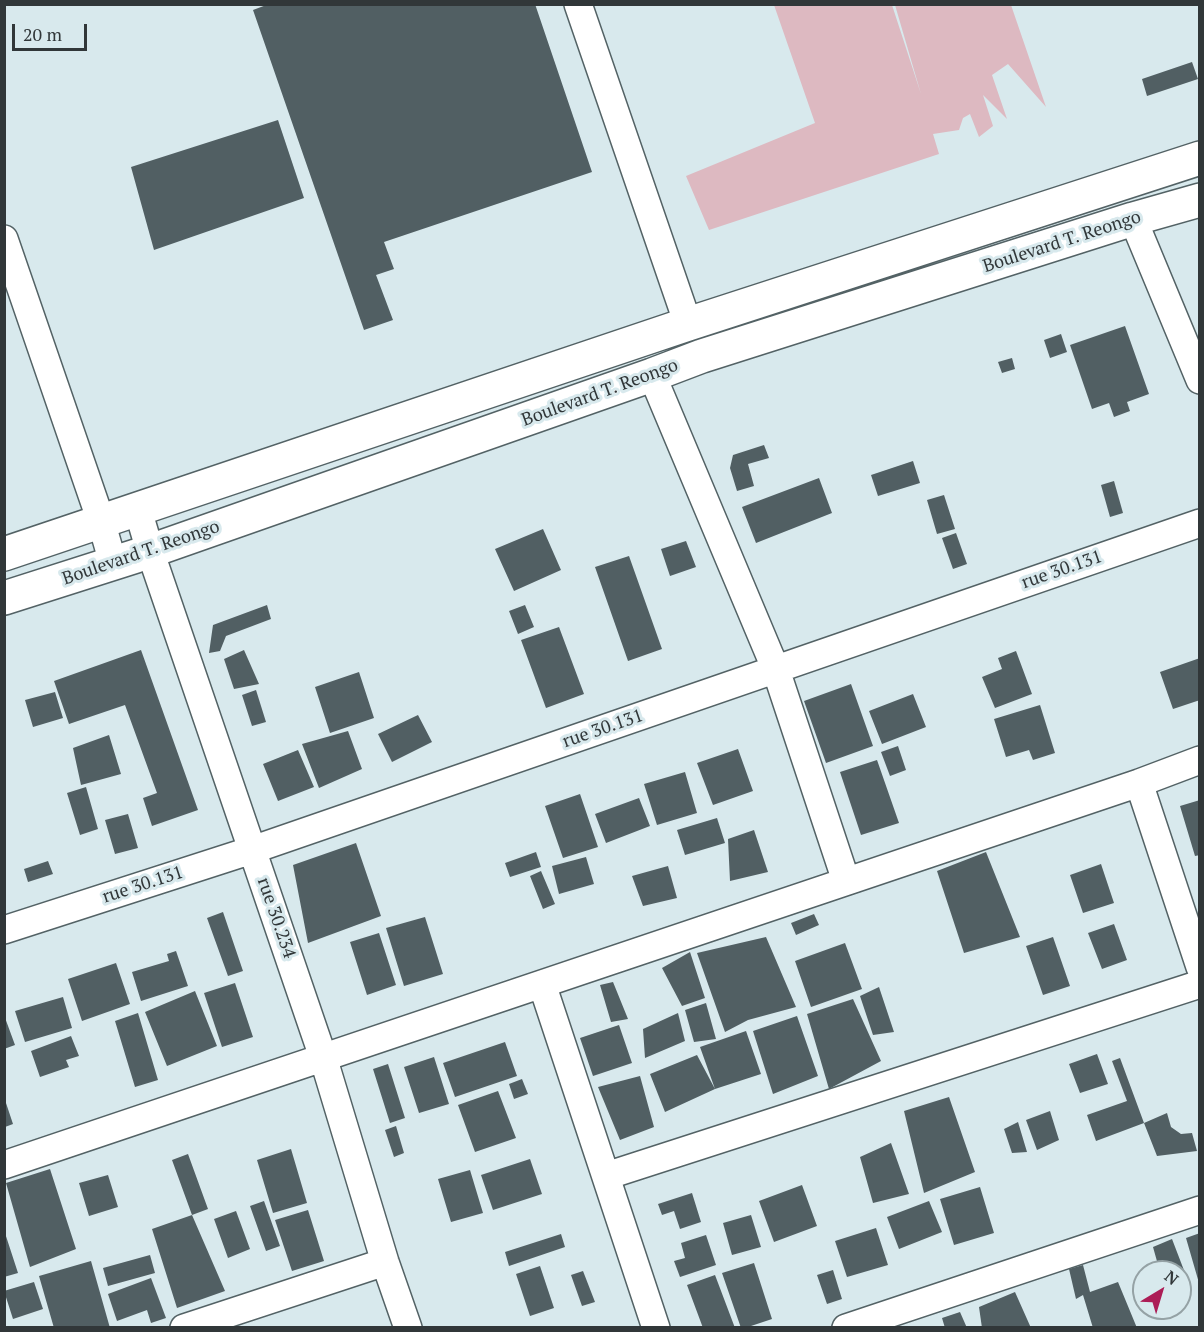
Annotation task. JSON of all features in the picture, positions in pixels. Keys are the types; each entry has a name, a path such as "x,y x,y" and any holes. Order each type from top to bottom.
{"main road":[{"name":"Boulevard T. Reongo","path":"4,554 688,324 1200,158"},
{"name":"Boulevard T. Reongo","path":"4,598 113,563 702,356 1133,219 1200,200"}],"street":[{"path":"578,4 688,324"},
{"path":"1133,219 1200,380"},
{"path":"4,239 101,521 113,563"},
{"path":"652,375 776,670 846,881"},
{"name":"rue 30.234","path":"138,510 324,1057 385,1262 408,1328"},
{"name":"rue 30.131","path":"4,930 252,850 1200,523"},
{"path":"4,1165 1139,783 1200,760"},
{"path":"1139,783 1200,967"},
{"path":"542,984 656,1328"},
{"path":"606,1176 1200,984"},
{"path":"846,1328 1200,1210"},
{"path":"184,1328 385,1262"}],"shaded area":[{"path":"774,5 892,5 921,94 895,5 1011,5 1046,107 1008,64 992,75 1007,119 983,95 993,126 979,137 970,114 963,118 959,130 933,134 939,154 709,230 686,176 815,123"}],"building":[{"path":"269,4 535,4 592,172 384,242 394,269 376,275 393,320 364,330 253,10"},
{"path":"1192,62 1198,79 1147,96 1142,79"},
{"path":"278,120 304,198 154,250 131,167"},
{"path":"1125,326 1149,394 1127,402 1130,411 1114,417 1109,403 1092,409 1070,345"},
{"path":"1061,334 1067,352 1050,358 1044,340"},
{"path":"1012,358 1015,369 1002,373 998,362"},
{"path":"764,445 769,458 748,464 754,486 737,491 730,468 733,455"},
{"path":"913,461 920,483 878,496 871,475"},
{"path":"819,478 832,513 756,543 742,507"},
{"path":"1114,481 1123,513 1110,517 1101,485"},
{"path":"944,495 955,529 937,534 927,500"},
{"path":"543,529 561,570 514,591 495,549"},
{"path":"956,533 967,564 953,569 942,538"},
{"path":"686,541 696,567 670,576 661,549"},
{"path":"629,556 662,649 628,661 595,567"},
{"path":"267,605 271,619 226,636 220,651 209,653 213,625"},
{"path":"525,605 534,627 518,634 509,611"},
{"path":"559,627 584,694 546,708 521,640"},
{"path":"141,650 198,810 152,826 143,798 157,793 125,705 69,724 54,681"},
{"path":"244,650 259,684 234,689 224,659"},
{"path":"1016,651 1032,694 995,708 982,677 1002,669 998,658"},
{"path":"1200,658 1200,700 1173,709 1160,672"},
{"path":"359,672 374,718 330,733 315,687"},
{"path":"851,684 873,746 826,763 804,701"},
{"path":"256,690 266,722 252,726 242,695"},
{"path":"55,692 63,718 33,727 25,700"},
{"path":"913,694 926,727 882,744 869,711"},
{"path":"1040,705 1055,753 1033,760 1029,750 1006,757 994,719"},
{"path":"418,715 432,742 392,762 378,734"},
{"path":"348,731 362,769 319,788 302,744"},
{"path":"109,735 121,774 81,785 73,748"},
{"path":"898,746 906,770 890,776 881,752"},
{"path":"738,749 753,791 713,805 697,763"},
{"path":"298,750 314,787 278,801 263,764"},
{"path":"877,760 899,823 861,835 840,772"},
{"path":"685,772 697,813 657,825 644,784"},
{"path":"86,787 98,829 80,835 67,793"},
{"path":"580,794 598,847 563,858 545,806"},
{"path":"639,798 650,826 606,843 595,814"},
{"path":"1200,800 1200,855 1195,856 1180,806"},
{"path":"128,814 138,848 115,854 105,820"},
{"path":"717,818 725,843 685,855 677,830"},
{"path":"754,830 768,872 730,881 728,839"},
{"path":"356,843 381,916 308,943 293,865"},
{"path":"536,852 541,867 510,877 505,863"},
{"path":"986,852 1020,937 964,953 937,871"},
{"path":"586,857 594,884 559,894 552,866"},
{"path":"48,861 53,874 28,882 24,869"},
{"path":"1101,864 1114,903 1083,913 1070,875"},
{"path":"668,866 677,898 643,906 632,876"},
{"path":"541,871 555,904 543,909 530,876"},
{"path":"223,912 243,971 228,976 207,918"},
{"path":"814,914 819,925 796,935 791,923"},
{"path":"425,917 443,974 404,986 386,928"},
{"path":"1114,924 1127,960 1102,969 1088,933"},
{"path":"379,933 396,985 367,995 350,942"},
{"path":"766,937 796,1007 748,1020 725,1032 697,953"},
{"path":"1053,937 1070,986 1043,995 1026,946"},
{"path":"845,943 862,989 811,1007 795,961"},
{"path":"176,951 188,986 141,1001 132,972 169,961 167,954"},
{"path":"690,952 705,998 682,1006 662,968"},
{"path":"116,963 130,1004 82,1021 68,979"},
{"path":"613,982 628,1019 611,1022 600,985"},
{"path":"235,983 253,1037 222,1047 204,993"},
{"path":"879,987 894,1032 873,1035 860,996"},
{"path":"195,991 217,1046 167,1066 145,1012"},
{"path":"63,997 72,1028 25,1042 15,1011"},
{"path":"853,999 881,1061 829,1089 807,1014"},
{"path":"706,1003 716,1039 694,1042 685,1010"},
{"path":"138,1013 158,1080 135,1087 115,1021"},
{"path":"678,1013 685,1041 645,1058 643,1029"},
{"path":"4,1015 15,1045 4,1049"},
{"path":"797,1016 818,1076 773,1094 753,1031"},
{"path":"619,1025 632,1063 593,1076 580,1038"},
{"path":"746,1031 761,1074 715,1089 700,1047"},
{"path":"71,1036 79,1056 66,1060 69,1067 40,1077 31,1051"},
{"path":"505,1042 517,1076 455,1097 443,1063"},
{"path":"1097,1054 1108,1084 1080,1093 1069,1064"},
{"path":"697,1055 715,1089 665,1112 650,1074"},
{"path":"434,1057 449,1104 419,1113 404,1067"},
{"path":"1120,1058 1144,1123 1096,1141 1087,1115 1127,1101 1112,1061"},
{"path":"388,1064 405,1118 390,1123 373,1069"},
{"path":"640,1076 654,1127 620,1140 598,1087"},
{"path":"522,1079 528,1094 514,1099 509,1084"},
{"path":"498,1091 516,1138 475,1152 458,1105"},
{"path":"949,1097 975,1172 924,1193 904,1111"},
{"path":"5,1100 13,1124 5,1127"},
{"path":"1050,1111 1059,1140 1037,1150 1026,1120"},
{"path":"1167,1113 1171,1127 1181,1134 1192,1133 1197,1151 1157,1156 1144,1123"},
{"path":"1018,1122 1027,1152 1012,1153 1004,1129"},
{"path":"396,1126 404,1153 394,1157 385,1130"},
{"path":"891,1143 909,1194 873,1203 860,1157"},
{"path":"291,1149 307,1203 273,1213 257,1160"},
{"path":"188,1154 208,1209 192,1215 172,1160"},
{"path":"530,1159 542,1194 493,1210 481,1175"},
{"path":"50,1169 76,1249 30,1267 6,1183"},
{"path":"470,1170 483,1213 451,1222 438,1179"},
{"path":"108,1175 118,1207 89,1216 79,1183"},
{"path":"802,1185 817,1226 774,1242 759,1201"},
{"path":"980,1187 994,1233 954,1245 940,1199"},
{"path":"692,1193 701,1222 680,1229 674,1211 662,1215 658,1204"},
{"path":"264,1201 280,1246 266,1251 250,1206"},
{"path":"929,1201 942,1232 899,1249 887,1217"},
{"path":"308,1210 324,1261 292,1271 275,1220"},
{"path":"236,1211 250,1249 228,1258 214,1219"},
{"path":"192,1215 225,1291 177,1308 152,1229"},
{"path":"751,1215 761,1247 732,1255 723,1223"},
{"path":"876,1228 888,1265 847,1277 835,1241"},
{"path":"4,1230 18,1273 4,1277"},
{"path":"1200,1233 1200,1282 1199,1283 1186,1238"},
{"path":"561,1234 565,1247 509,1266 505,1252"},
{"path":"706,1235 716,1265 680,1277 674,1261 685,1258 681,1243"},
{"path":"1172,1239 1180,1260 1157,1260 1153,1247"},
{"path":"150,1255 155,1273 108,1286 103,1268"},
{"path":"91,1261 110,1328 54,1328 39,1276"},
{"path":"754,1263 772,1319 741,1328 722,1273"},
{"path":"1083,1265 1090,1292 1118,1282 1137,1328 1093,1328 1083,1295 1076,1299 1069,1269"},
{"path":"540,1266 554,1308 530,1316 516,1274"},
{"path":"833,1270 842,1299 827,1304 817,1275"},
{"path":"583,1271 595,1302 582,1306 571,1275"},
{"path":"715,1275 735,1328 703,1328 687,1285"},
{"path":"151,1278 166,1318 151,1323 147,1310 117,1321 108,1294"},
{"path":"34,1282 43,1309 13,1319 4,1291"},
{"path":"1015,1292 1031,1328 982,1328 979,1307"},
{"path":"960,1312 967,1328 945,1328 942,1318"}]}
